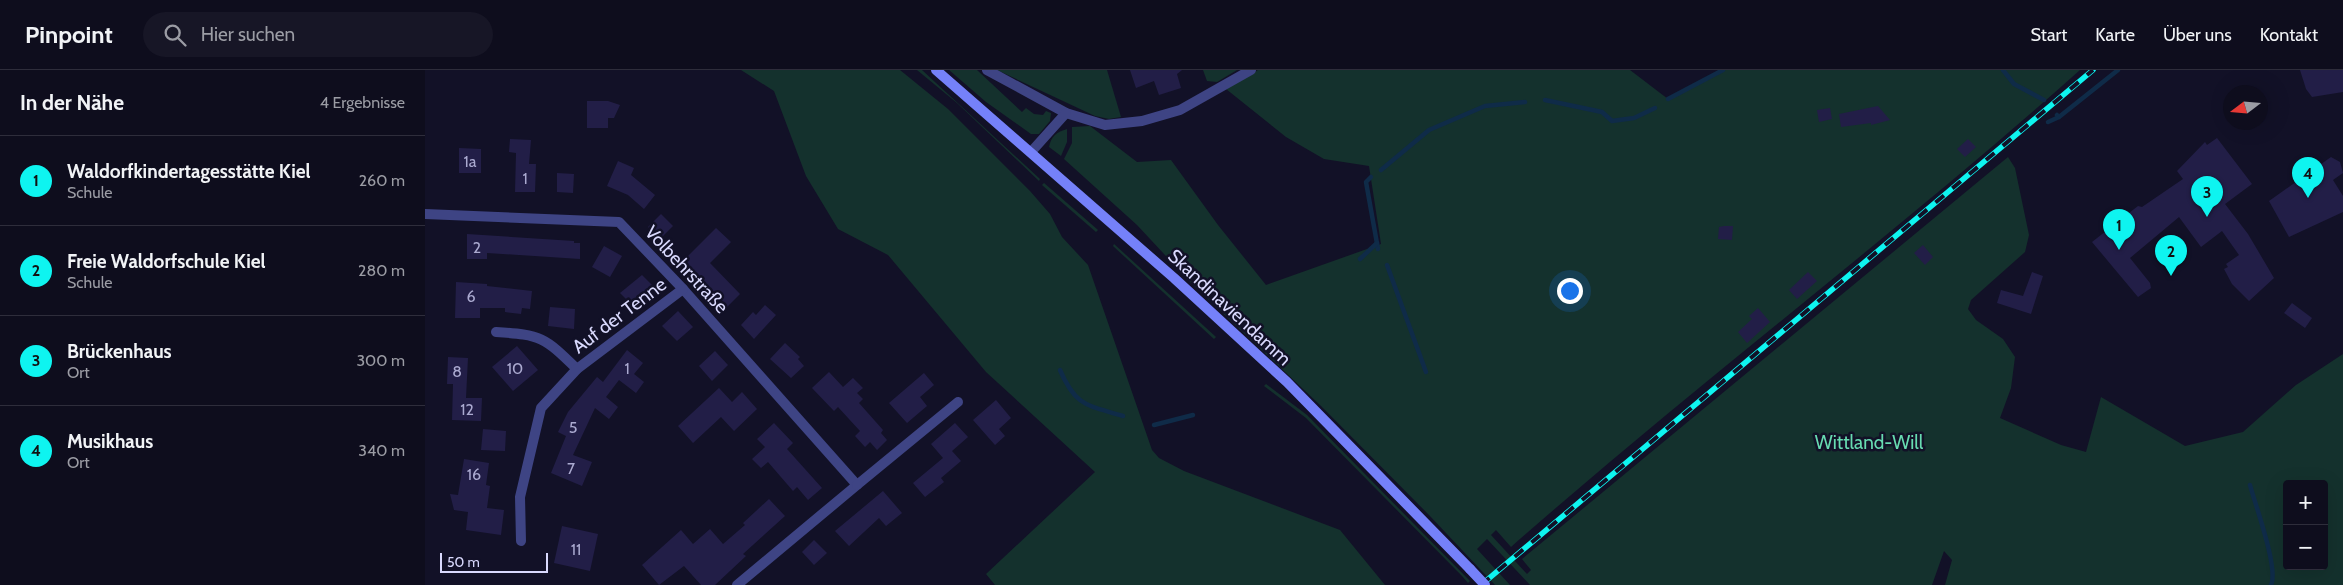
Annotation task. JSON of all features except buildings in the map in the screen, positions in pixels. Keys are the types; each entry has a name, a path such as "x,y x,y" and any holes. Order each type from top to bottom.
{"main road":[{"name":"Skandinaviendamm","path":"936,70 1174,278 1287,382 1485,585"}],"street":[{"path":"987,70 1066,113 1105,125 1142,121 1165,115 1196,103 1251,70"},
{"path":"1031,152 1066,113"},
{"name":"Volbehrstraße","path":"425,214 619,222 683,289 857,485"},
{"name":"Auf der Tenne","path":"521,541 520,497 541,408 577,369 683,289"},
{"name":"Auf der Tenne","path":"496,332 527,334 542,338 577,369"},
{"path":"737,585 958,402"}],"green space":[{"path":"741,70 900,70 948,109 1030,191 1050,214 1062,237 1088,265 1152,450 1159,458 1184,471 1340,530 1385,585 995,585 986,574 1095,472 986,372 888,255 838,229 806,176 774,91"},
{"path":"917,70 922,70 1040,179 1039,181 957,103"},
{"path":"949,70 977,70 1022,112 1026,108 1034,114 1043,115 1046,111 1051,113 1050,121 1039,134 1031,134 986,102"},
{"path":"997,70 1107,70 1121,117 1109,119 1095,116"},
{"path":"1203,70 1237,70 1217,82 1207,81"},
{"name":"Wittland-Will","path":"1258,70 1630,70 1668,99 1723,70 2080,70 1939,191 1652,426 1511,547 1496,530 1491,535 1527,574 1531,570 1522,559 2008,157 2015,168 2029,235 2025,252 1971,300 1968,309 1976,320 2003,339 2015,357 2011,388 2000,418 2061,445 2086,452 2101,397 2185,446 2243,432 2296,385 2343,354 2343,585 1945,585 1952,560 1944,551 1932,585 1530,585 1487,539 1477,549 1510,585 1495,585 1321,406 1192,284 1137,225 1064,159 1072,143 1072,127 1090,126 1137,162 1171,160 1218,225 1266,285 1381,244 1369,166 1324,159 1286,137 1226,89"},
{"path":"1067,129 1067,142 1061,156 1049,147 1055,135"},
{"path":"1044,183 1098,230 1096,232 1042,185"},
{"path":"1114,244 1216,337 1214,339 1113,246"},
{"path":"1266,384 1307,415 1470,581 1468,583 1306,418 1264,386"}],"waterway":[{"path":"1668,99 1723,70"},
{"path":"2003,70 2014,84 2044,100"},
{"path":"2057,115 2059,117 2118,70"},
{"path":"1545,100 1602,112 1612,121 1634,118 1655,108"},
{"path":"1381,170 1429,130 1485,106 1525,102"},
{"path":"2048,122 2059,117"},
{"path":"1371,177 1366,182 1378,249"},
{"path":"1360,259 1377,243"},
{"path":"1387,265 1426,372"},
{"path":"1060,370 1077,398 1091,406 1123,416"},
{"path":"1154,425 1193,415"},
{"path":"2250,485 2272,565 2273,577 2271,585"}],"railway":[{"path":"1481,585 2093,70"}],"place":[{"name":"Musikhaus","path":"2308,198"},
{"name":"Brückenhaus","path":"2207,217"},
{"name":"Waldorfkindertagesstätte Kiel","path":"2119,250"},
{"name":"Freie Waldorfschule Kiel","path":"2171,276"}]}
